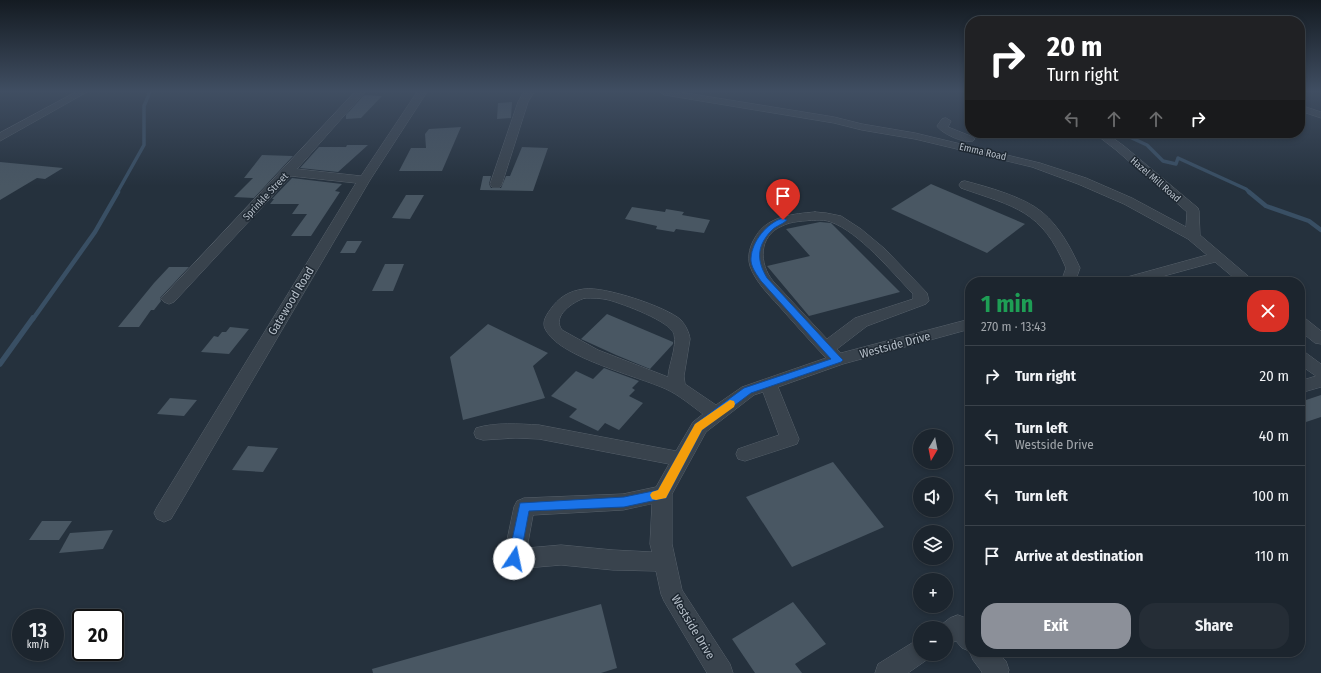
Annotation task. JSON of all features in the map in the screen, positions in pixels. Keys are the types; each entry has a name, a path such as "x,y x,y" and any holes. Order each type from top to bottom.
{"street":[{"path":"0,138 26,123"},
{"name":"Sprinkle Street","path":"169,299 332,123"},
{"name":"Gatewood Road","path":"164,513 364,180 401,123"},
{"path":"496,184 517,123"},
{"name":"Emma Road","path":"848,123 915,136 1006,157 1036,165 1082,181 1128,201 1193,236 1216,257 1242,277"},
{"path":"944,123 942,126 950,133 995,149 1004,154 1006,157"},
{"name":"Hazel Mill Road","path":"1106,138 1120,148 1193,211 1193,236"},
{"path":"288,172 364,180"},
{"path":"965,185 1033,212 1055,236 1070,260 1073,268 1070,277"},
{"path":"807,216 823,216 837,219 850,226 880,253 920,293 921,301 918,303 861,322 839,338 832,354 764,279 757,268 754,259 758,246 767,230 783,220 807,216"},
{"path":"1143,277 1216,257"},
{"path":"677,388 676,376 681,351 682,333 679,327 670,321 619,297 595,293 576,295 567,300 556,311 552,318 552,327 555,332 576,346 611,362 677,388 716,414"},
{"name":"Westside Drive","path":"721,673 672,594 661,544 662,494 699,427 748,391 832,354 965,325"},
{"path":"1305,327 1321,339"},
{"path":"1305,361 1321,372"},
{"path":"1305,386 1321,381"},
{"path":"745,454 790,439 768,383"},
{"path":"483,433 516,431 539,432 681,459"},
{"path":"662,494 624,502 524,507 514,559 561,555 613,560 665,562"},
{"path":"953,629 958,626 965,634"},
{"path":"887,673 913,656"},
{"path":"985,657 997,670 994,673"}],"building":[{"path":"461,127 442,171 399,171 411,148 426,148 425,134 429,129"},
{"path":"347,145 368,145 338,172 300,168 319,147 346,147"},
{"path":"522,147 548,148 533,191 480,190 483,176 491,176 489,184 491,188 501,188 506,176 510,176"},
{"path":"262,155 293,156 254,198 234,197 253,178 244,178"},
{"path":"0,162 63,168 45,179 37,178 0,200"},
{"path":"292,178 342,184 335,191 340,192 311,236 291,236 307,214 292,214 299,204 270,204 274,199 272,199"},
{"path":"931,184 1025,224 987,253 891,209"},
{"path":"406,195 424,195 410,219 392,218"},
{"path":"632,207 665,212 666,209 684,212 682,215 710,220 704,233 676,229 674,232 656,229 657,226 625,219"},
{"path":"820,222 831,223 900,292 809,316 767,266 810,256 786,229"},
{"path":"347,241 362,241 355,253 340,253"},
{"path":"385,264 404,264 393,291 372,291"},
{"path":"169,267 189,267 160,298 161,301 154,310 151,310 139,327 118,327 154,283"},
{"path":"607,314 673,342 673,344 650,369 581,339"},
{"path":"488,324 548,353 533,366 545,398 463,420 450,357"},
{"path":"230,327 249,329 229,354 201,352 214,336 218,337 222,332 226,332"},
{"path":"604,368 639,381 632,388 635,390 629,396 643,403 619,430 605,423 598,431 569,417 577,409 551,396 576,371 593,379"},
{"path":"1321,395 1321,417 1305,422 1305,400"},
{"path":"170,398 197,400 184,416 157,414"},
{"path":"248,446 278,448 263,472 232,470"},
{"path":"833,462 884,527 792,567 746,497"},
{"path":"42,521 72,521 59,540 29,540"},
{"path":"113,530 103,549 59,553 70,533"},
{"path":"793,602 826,644 795,664 802,673 755,673 732,639"},
{"path":"601,604 617,668 601,673 373,673 372,669"}],"waterway":[{"path":"117,193 144,145 144,123"},
{"path":"1132,138 1147,145 1163,161 1176,164 1178,158 1246,189 1249,192"},
{"path":"33,319 95,232 118,192"},
{"path":"1249,192 1266,206 1309,221 1321,230"},
{"path":"0,364 33,318"}],"slow traffic":[{"path":"656,495 662,494 699,427 730,404"}],"route":[{"path":"514,559 524,507 624,502 662,494 699,427 748,391 838,360 799,319 764,279 757,268 754,259 758,246 767,230 783,220"}]}
